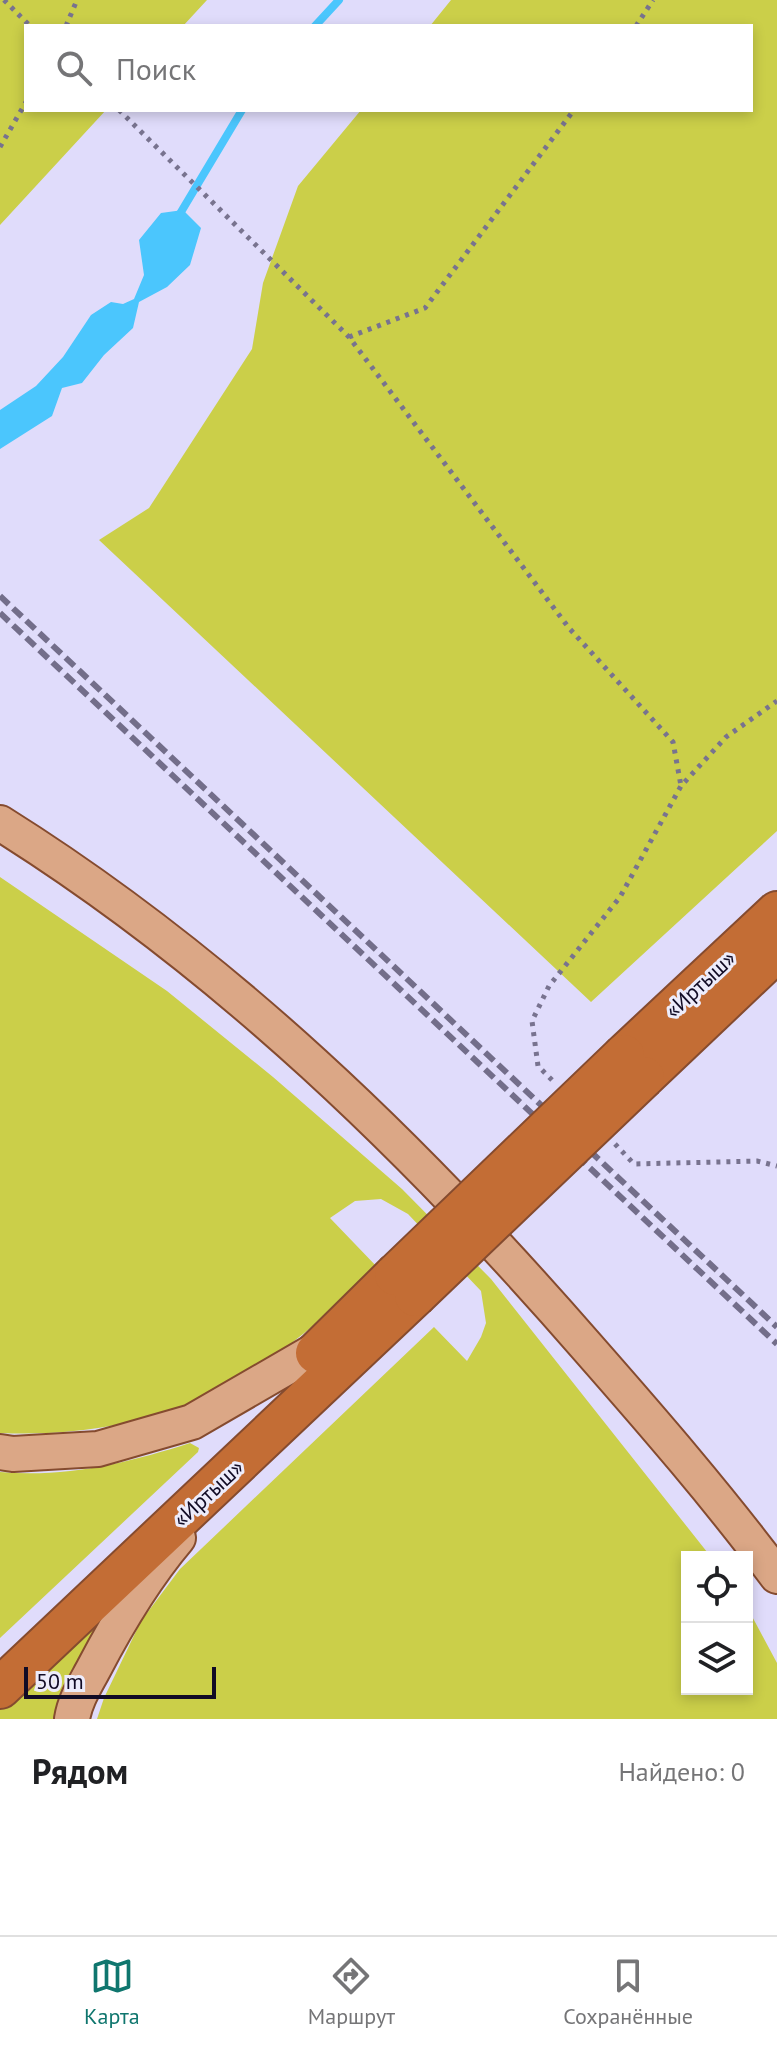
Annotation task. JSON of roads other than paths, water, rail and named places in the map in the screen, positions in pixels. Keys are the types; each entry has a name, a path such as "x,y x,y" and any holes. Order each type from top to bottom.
{"highway":[{"name":"«Иртыш»","path":"634,1066 777,912"},
{"name":"«Иртыш»","path":"634,1066 777,951"},
{"path":"405,1285 634,1066"},
{"name":"«Иртыш»","path":"0,1653 325,1345 405,1285"},
{"name":"«Иртыш»","path":"0,1688 247,1457 405,1285"}],"main road":[{"path":"0,823 113,900 212,974 353,1098 501,1247 645,1412 776,1576"},
{"path":"0,1452 98,1449 192,1422 325,1345"},
{"path":"72,1719 74,1704 109,1639 156,1564 247,1457"}],"water":[{"path":"183,210 201,228 190,265 167,287 139,302 133,328 104,355 82,383 62,388 52,416 0,449 0,410 36,386 63,357 91,315 111,302 123,304 134,299 144,275 139,240 161,213"}],"waterway":[{"path":"317,24 339,0"},
{"path":"178,217 241,112"}],"railway":[{"path":"0,596 777,1327"},
{"path":"0,613 777,1344"}]}
